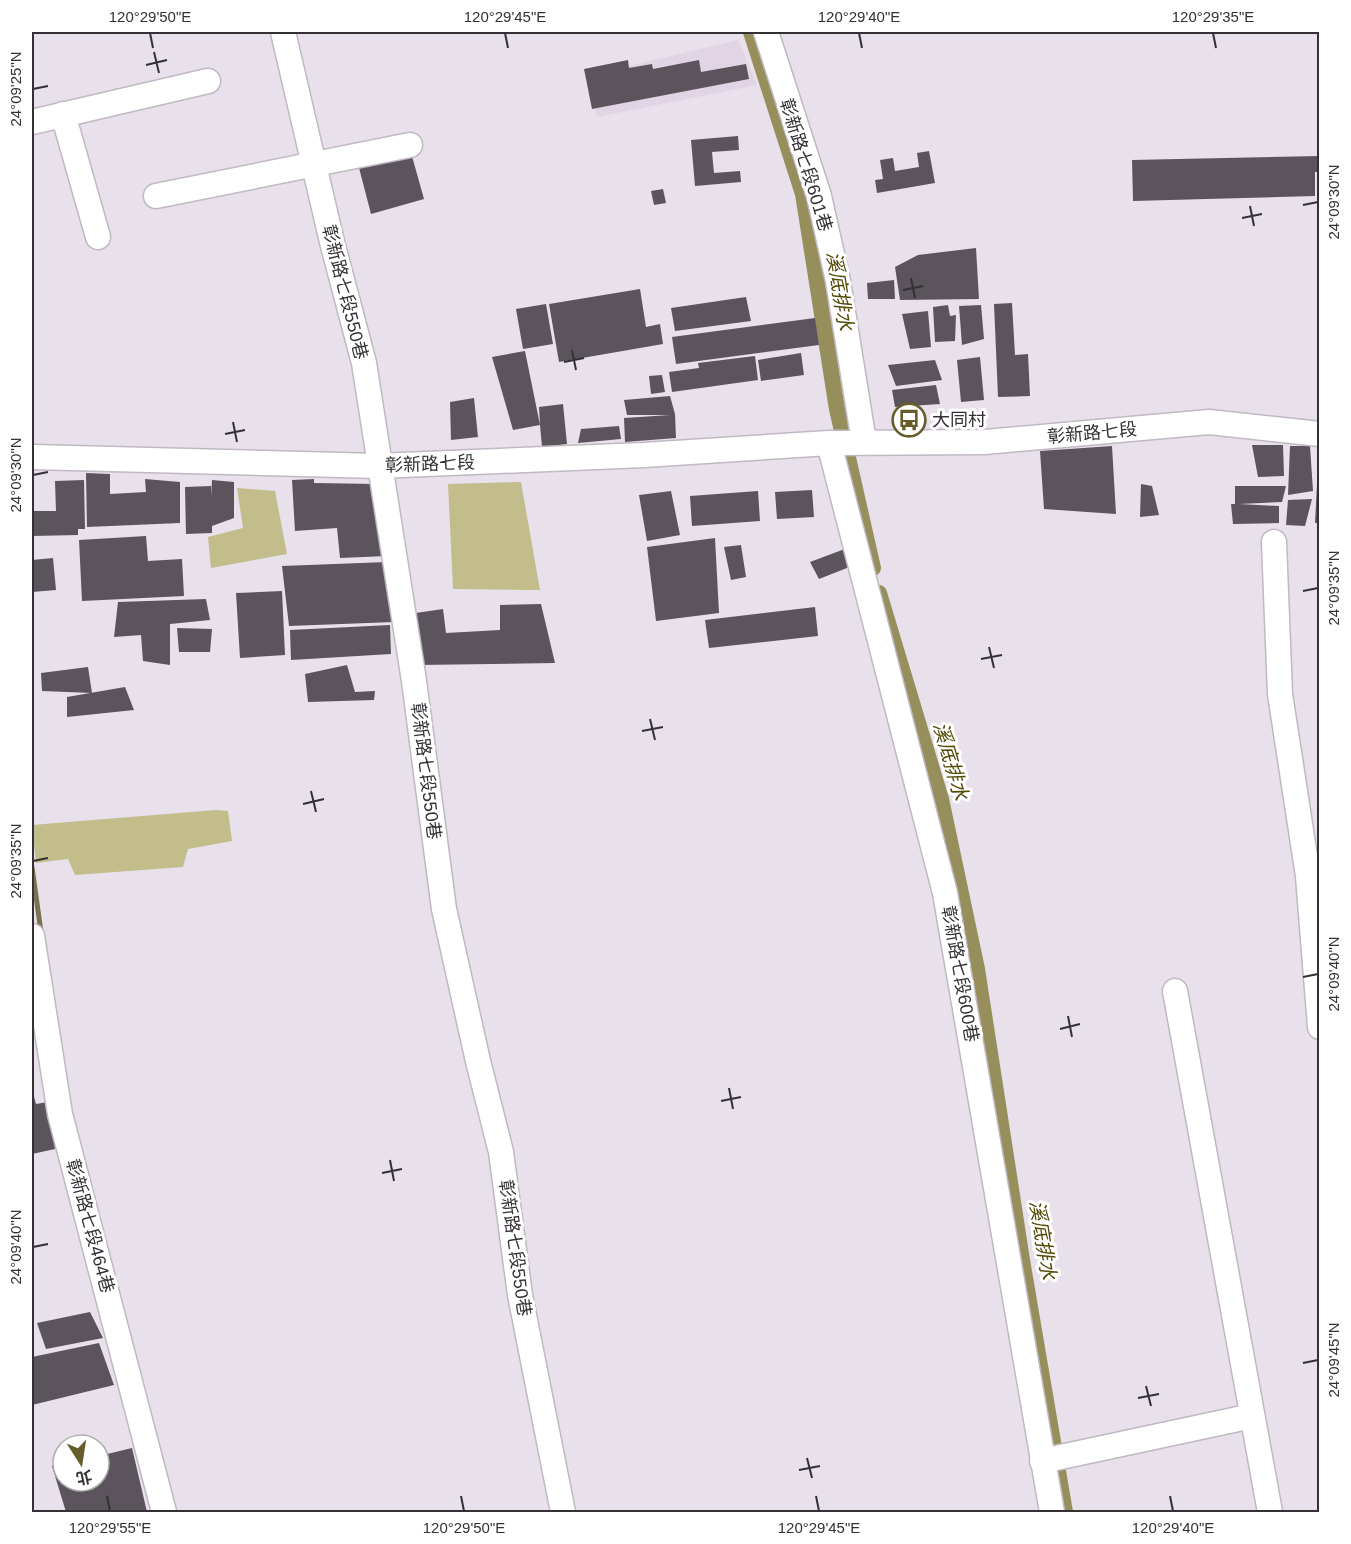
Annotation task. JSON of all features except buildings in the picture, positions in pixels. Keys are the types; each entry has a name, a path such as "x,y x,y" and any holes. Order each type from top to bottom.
{"street":[{"name":"彰新路七段550巷","path":"283,32 364,363 378,466 414,681 444,909 477,1061 501,1152 520,1295 563,1512"},
{"name":"彰新路七段601巷","path":"766,32 819,196 838,281 864,442"},
{"path":"32,122 208,81"},
{"path":"63,114 98,237"},
{"path":"156,196 314,162 410,145"},
{"name":"彰新路七段","path":"32,457 378,466 644,456 829,443 985,442 1209,422 1320,434"},
{"name":"彰新路七段600巷","path":"829,443 945,892 1052,1512"},
{"path":"1274,542 1280,694 1308,876 1320,1028"},
{"name":"彰新路七段464巷","path":"32,936 60,1114 164,1512"},
{"path":"1175,991 1270,1512"},
{"path":"1042,1461 1252,1416"}],"shaded area":[{"path":"738,40 757,85 597,117 587,76"},
{"path":"521,482 540,590 453,589 448,484"},
{"path":"237,488 275,491 287,554 211,568 208,537 243,528"},
{"path":"216,810 228,811 232,841 188,849 183,867 75,875 68,859 36,863 32,825"}],"waterway":[{"name":"溪底排水","path":"751,32 803,194 837,409 873,568"},
{"name":"溪底排水","path":"879,593 941,799 977,969 1022,1260 1065,1512"},
{"path":"32,867 41,932"}],"place":[{"name":"大同村","path":"909,420"}]}
